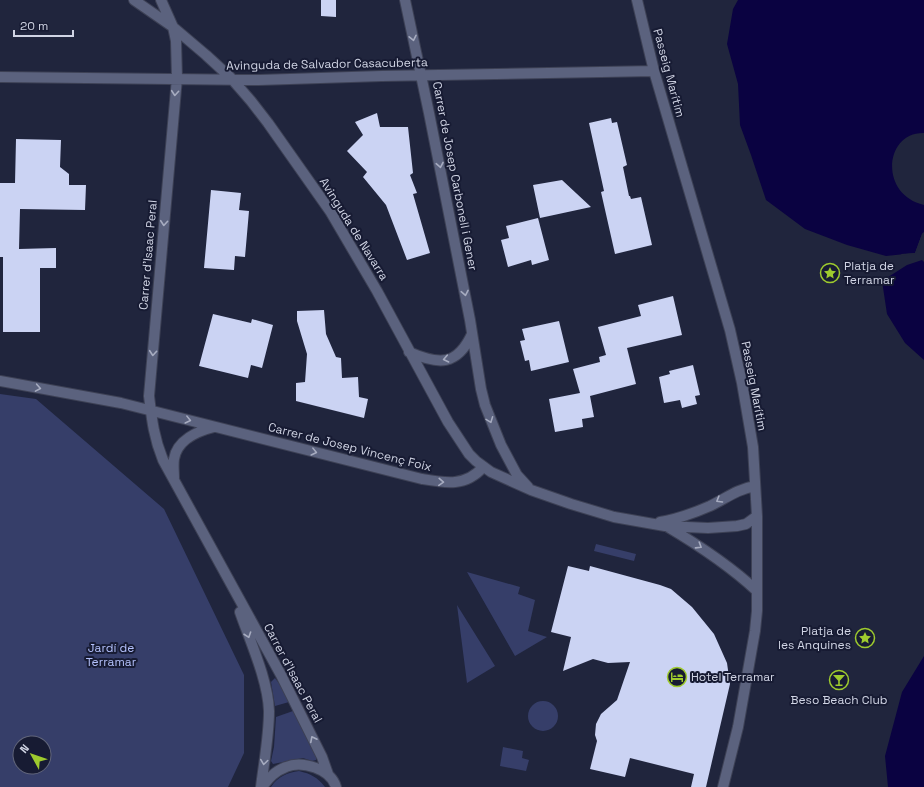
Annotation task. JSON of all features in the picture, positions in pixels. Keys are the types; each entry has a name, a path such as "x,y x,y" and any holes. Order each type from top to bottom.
{"street":[{"name":"Avinguda de Navarra","path":"134,0 173,27 206,55 231,78 268,123 330,211 377,291 455,434 469,454 483,467"},
{"path":"161,0 173,27"},
{"name":"Carrer de Josep Carbonell i Gener","path":"405,0 472,334 481,389 491,422 501,445 517,475 531,490"},
{"name":"Passeig Marítim","path":"637,0 654,71 730,330 750,424 757,516 757,610 738,727 723,787"},
{"name":"Carrer d'Isaac Peral","path":"173,27 176,41 177,78 149,396 156,443 163,460 281,675 335,782"},
{"name":"Avinguda de Salvador Casacuberta","path":"0,77 231,78 259,80 421,75 654,71"},
{"path":"409,352 427,358 446,360 458,355 467,346 472,334"},
{"name":"Carrer de Josep Vincenç Foix","path":"0,381 121,403 433,481 447,482 470,479 483,467"},
{"name":"Carrer d'Isaac Peral","path":"174,480 174,458 177,450 190,436 214,427"},
{"path":"483,467 499,476 531,490 592,511 650,524 702,528 736,526 746,524 757,516"},
{"path":"650,524 686,516 712,505 733,492 755,486"},
{"path":"665,526 713,555 744,579 757,592"},
{"name":"Carrer d'Isaac Peral","path":"231,585 264,682 269,710 266,752 261,787"},
{"path":"261,787 278,771 287,766 298,764 318,769 335,782"}],"green space":[{"name":"Jardí de Terramar","path":"0,394 36,399 164,509 244,675 244,753 228,787 0,787"},
{"path":"596,544 636,554 634,561 594,551"},
{"path":"467,572 520,587 518,594 535,600 528,631 547,637 515,656"},
{"path":"457,605 495,666 467,683"},
{"path":"275,678 289,702 275,706 271,682"},
{"path":"543,701 554,705 558,716 554,727 543,731 532,727 528,716 532,705"},
{"path":"293,711 316,757 316,760 312,761 303,758 273,764 271,761 274,747 276,717"},
{"path":"503,747 523,751 522,758 529,760 526,771 500,766"},
{"path":"299,771 314,776 325,787 271,787 283,776"}],"shaded area":[{"path":"738,0 924,0 924,133 911,135 901,142 895,153 892,165 894,178 899,189 909,199 924,205 924,232 915,253 886,256 847,245 805,229 766,200 740,125 738,84 727,44 733,9"},
{"path":"922,260 924,262 924,360 905,343 887,314 882,281 907,265"},
{"path":"924,656 924,787 888,787 885,756 902,692"}],"pier":[{"path":"924,232 916,254 902,256 901,254 915,253"}],"building":[{"path":"321,0 336,0 336,17 321,16"},
{"path":"377,113 380,127 408,127 413,173 410,175 417,193 413,194 430,253 407,260 386,205 363,177 367,172 347,151 363,135 355,122"},
{"path":"611,118 612,123 617,122 627,165 623,167 629,196 631,199 641,197 652,245 615,254 601,192 604,191 589,123"},
{"path":"16,139 61,140 60,167 69,174 69,185 86,185 85,210 20,209 19,249 56,248 56,268 40,268 40,332 3,332 3,257 0,257 0,183 15,183"},
{"path":"562,180 591,207 540,218 533,185"},
{"path":"211,190 241,193 239,210 249,211 245,257 235,256 234,270 204,268"},
{"path":"538,218 549,260 532,265 531,260 508,267 501,240 509,238 506,226"},
{"path":"673,296 682,335 627,348 636,384 590,396 594,417 582,419 583,427 555,432 549,399 580,393 573,369 600,362 599,357 606,355 598,327 641,316 638,305"},
{"path":"324,310 326,334 336,357 341,358 342,378 358,377 359,397 368,399 364,418 296,401 296,383 305,382 307,354 297,321 297,311"},
{"path":"213,314 251,323 252,319 273,325 262,368 251,365 248,378 199,366"},
{"path":"559,321 569,362 531,371 529,360 525,361 520,341 525,340 522,329"},
{"path":"693,365 700,395 695,396 697,404 682,408 680,400 664,403 659,377 670,374 669,371"},
{"name":"Hotel Terramar","path":"568,566 589,571 590,566 671,589 692,607 714,634 727,663 730,684 706,787 691,787 694,774 630,758 625,777 590,769 597,741 595,735 596,724 601,714 617,700 630,662 608,663 593,659 563,671 571,637 551,632"}],"place":[{"name":"Platja de Terramar","path":"830,273"},
{"name":"Platja de les Anquines","path":"865,638"},
{"name":"Hotel Terramar","path":"677,677"},
{"name":"Beso Beach Club","path":"839,680"}]}
